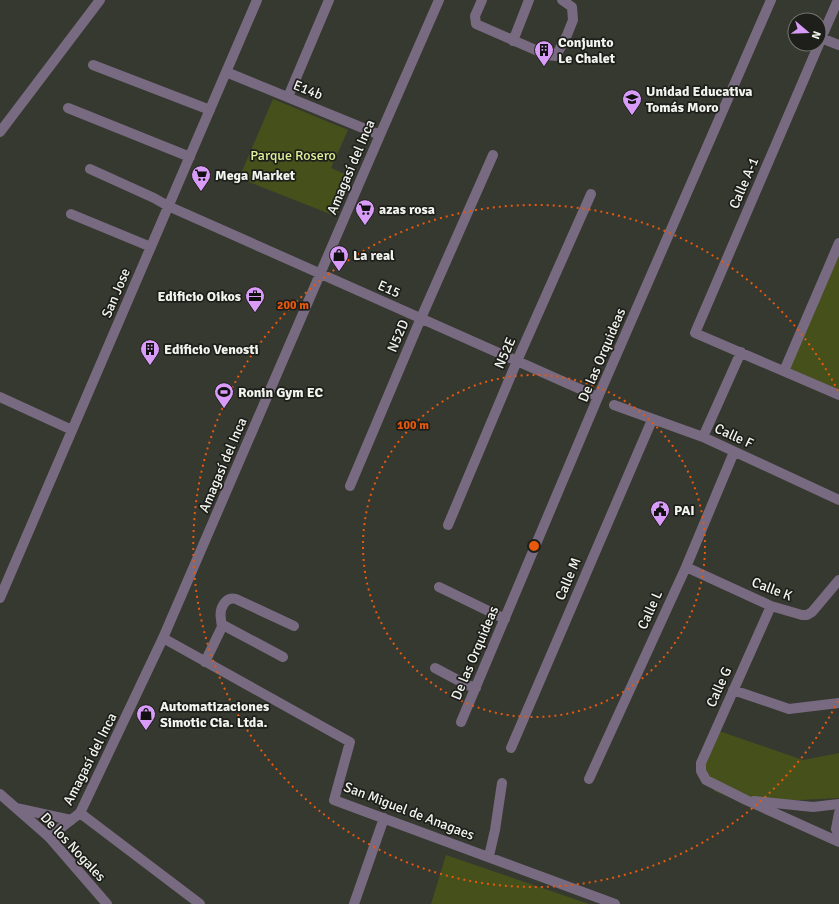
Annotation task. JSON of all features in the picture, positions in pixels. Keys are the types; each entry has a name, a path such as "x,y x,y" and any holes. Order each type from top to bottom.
{"street":[{"path":"0,132 100,0"},
{"name":"San Jose","path":"0,598 257,0"},
{"path":"288,97 329,0"},
{"name":"Amagasí del Inca","path":"49,837 80,813 164,638 439,0"},
{"path":"482,0 475,16 476,24 547,55 556,56 573,20 572,7 562,0"},
{"path":"513,41 529,0"},
{"name":"De las Orquideas","path":"461,722 598,397 771,0"},
{"name":"Calle A-1","path":"827,26 838,0"},
{"path":"827,43 839,45"},
{"name":"Calle A-1","path":"742,352 695,333 816,52"},
{"path":"92,65 210,110"},
{"name":"E14b","path":"226,72 380,135"},
{"path":"68,108 190,157"},
{"name":"N52D","path":"350,486 420,318 493,155"},
{"name":"E15","path":"90,170 598,397"},
{"name":"N52E","path":"448,525 516,361 591,194"},
{"path":"71,214 151,247"},
{"path":"784,371 839,242"},
{"path":"703,438 742,352 839,395"},
{"path":"0,398 72,430"},
{"name":"Calle F","path":"614,405 703,438 839,500"},
{"name":"Calle M","path":"511,748 652,420"},
{"name":"Calle L","path":"589,778 686,567 734,452"},
{"name":"Calle K","path":"686,567 771,606 802,615 808,615 812,612 839,580"},
{"path":"439,587 505,619"},
{"path":"283,657 223,625 221,612 225,602 232,598 294,626"},
{"name":"Calle G","path":"746,800 706,780 701,771 701,763 771,606"},
{"path":"205,662 223,625"},
{"name":"San Miguel de Anagaes","path":"164,638 350,742 334,800 489,856 615,904"},
{"path":"435,668 467,685 476,688"},
{"path":"733,690 789,709 839,703"},
{"path":"489,856 495,830 502,783"},
{"name":"De los Nogales","path":"0,794 49,837 107,904"},
{"path":"746,800 813,807 839,804"},
{"path":"746,800 839,842"},
{"path":"16,808 71,820"},
{"path":"80,813 200,904"},
{"path":"839,813 836,829 839,836"},
{"path":"354,904 384,818"}],"green space":[{"name":"Parque Rosero","path":"273,99 348,130 331,168 352,177 335,216 239,178"},
{"path":"839,243 839,395 784,371"},
{"path":"716,730 803,760 839,753 839,798 744,803 714,791 702,764"},
{"path":"446,855 589,904 431,904"}],"place":[{"name":"Conjunto Le Chalet","path":"544,67"},
{"name":"Unidad Educativa Tomás Moro","path":"632,116"},
{"name":"Mega Market","path":"201,192"},
{"name":"azas rosa","path":"365,226"},
{"name":"La real","path":"339,272"},
{"name":"Edificio Oikos","path":"255,313"},
{"name":"Edificio Venosti","path":"150,366"},
{"name":"Ronin Gym EC","path":"224,409"},
{"name":"PAI","path":"660,527"},
{"name":"Automatizaciones Simotic Cia. Ltda.","path":"146,731"}]}
